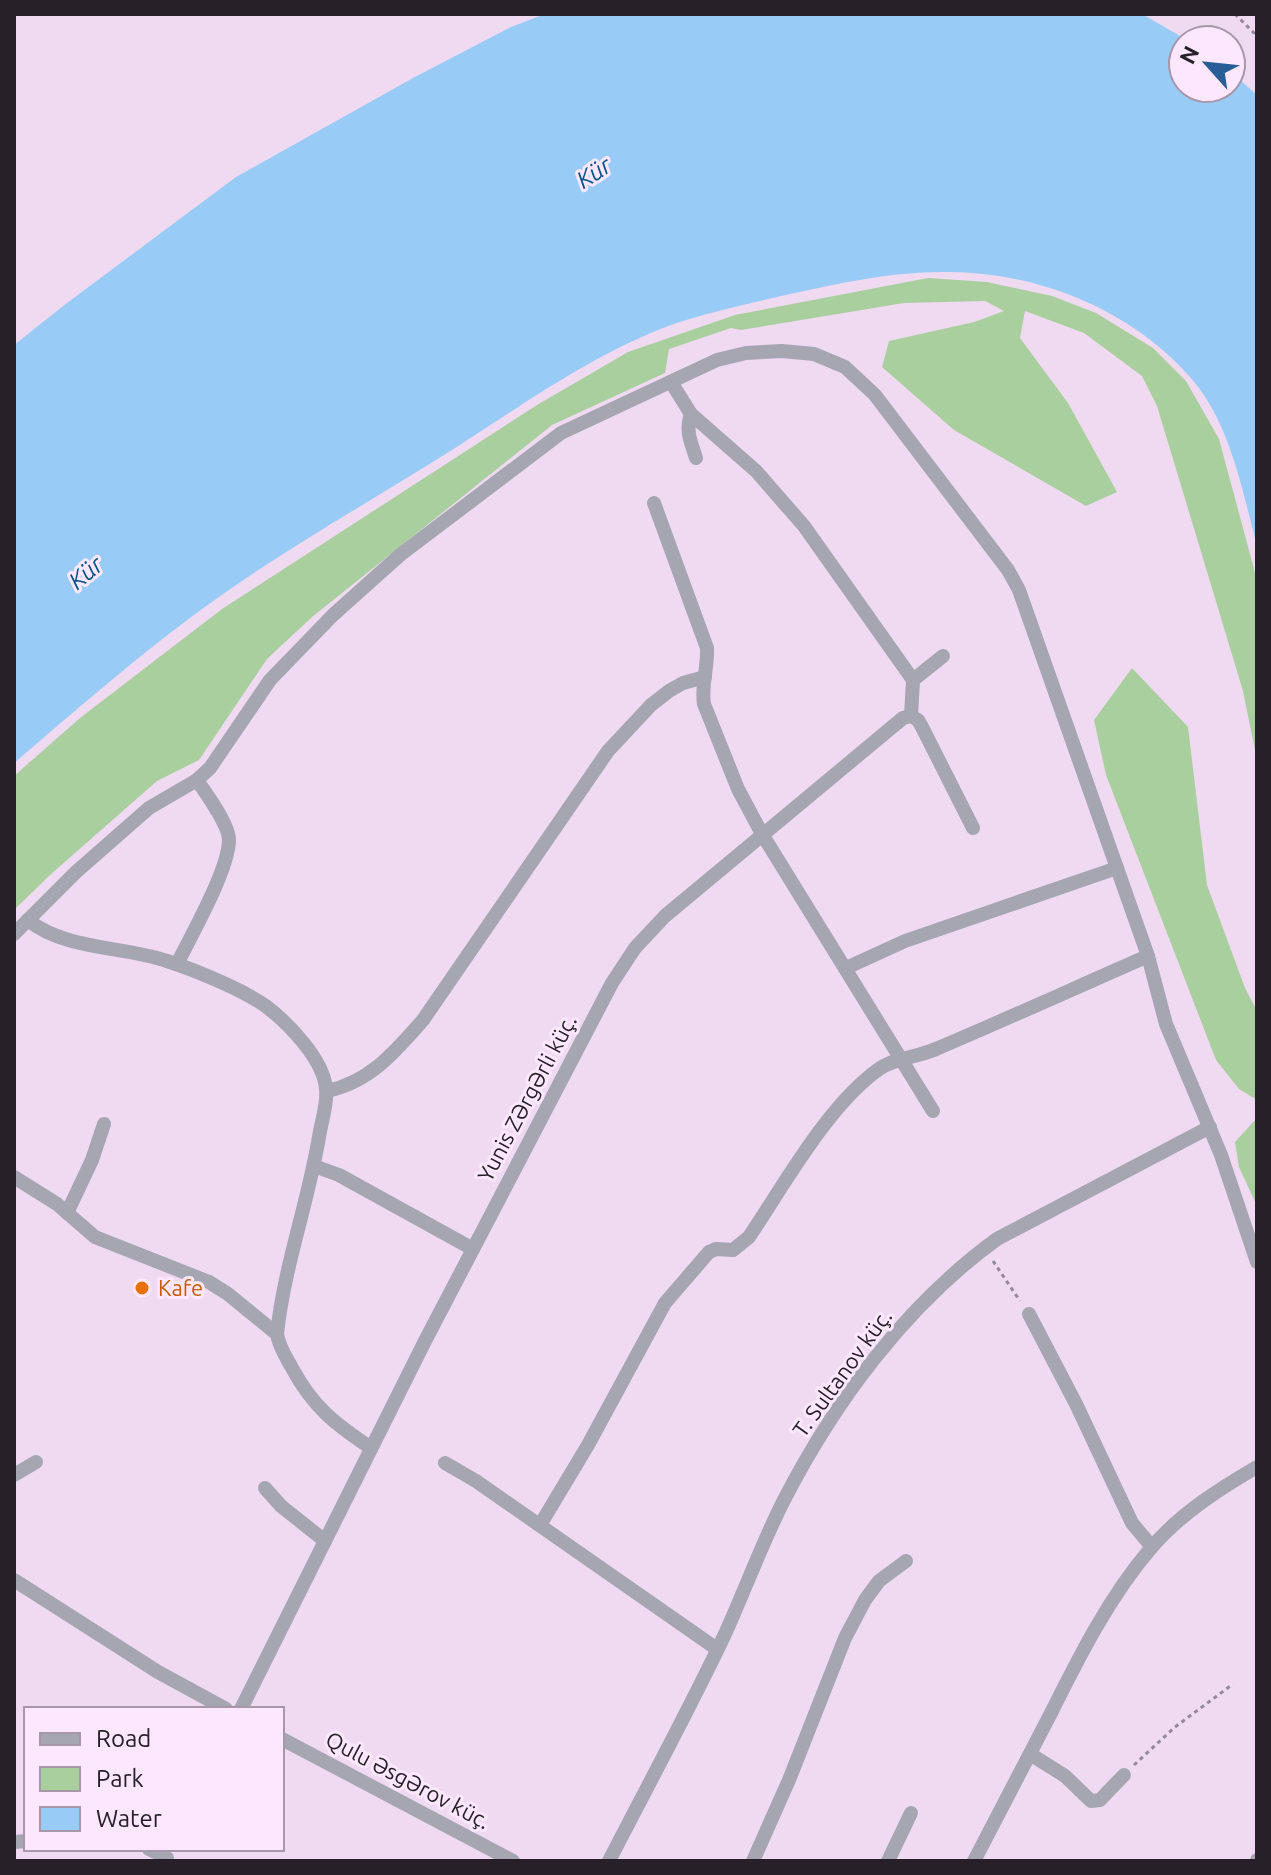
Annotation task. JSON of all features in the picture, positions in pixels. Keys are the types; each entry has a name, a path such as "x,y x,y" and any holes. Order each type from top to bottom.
{"street":[{"path":"14,934 76,872 149,808 197,780 221,753 270,680 333,615 400,555 561,433 717,360 746,353 782,351 814,354 861,378 1008,570 1019,590 1148,956 1166,1024 1210,1127 1257,1262"},
{"path":"671,382 691,414 756,471 797,517 913,680 911,716 918,720 923,729 973,828"},
{"path":"691,414 687,426 696,458"},
{"path":"654,503 707,648 704,704 738,789 762,834 933,1111"},
{"path":"913,680 943,656"},
{"path":"327,1091 349,1086 367,1076 399,1048 423,1020 608,751 632,724 669,691 705,677"},
{"name":"Yunis Zərgərli küç.","path":"242,1707 473,1249 612,983 635,948 665,916 762,834 888,729 911,716"},
{"path":"177,964 210,896 229,841 227,829 197,780"},
{"path":"846,968 905,941 1117,868"},
{"path":"28,920 57,936 154,956 177,964 265,1006 316,1059 327,1091 277,1334 279,1344 302,1387 318,1407 334,1423 371,1448"},
{"path":"540,1525 588,1445 665,1303 709,1252 716,1249 733,1250 749,1237 842,1104 879,1068 932,1051 1148,956"},
{"path":"67,1213 92,1160 104,1124"},
{"name":"T. Sultanov küç.","path":"609,1861 717,1649 783,1502 825,1426 919,1307 966,1261 997,1239 1210,1127"},
{"path":"314,1166 339,1175 473,1249"},
{"path":"14,1177 33,1186 95,1237 209,1282 277,1334"},
{"path":"1029,1314 1132,1523 1152,1547"},
{"path":"14,1475 36,1462"},
{"path":"445,1463 540,1525 717,1649"},
{"path":"974,1861 1110,1605 1152,1547 1193,1509 1257,1467"},
{"path":"265,1488 281,1506 325,1541"},
{"path":"753,1861 845,1638 879,1581 906,1561"},
{"path":"14,1580 158,1672 222,1707"},
{"name":"Qulu Əsgərov küç.","path":"284,1740 513,1861"},
{"path":"1030,1754 1065,1776 1091,1801 1100,1800 1124,1775"},
{"path":"888,1861 911,1813"}],"path":[{"path":"1235,14 1257,36"},
{"path":"985,1248 1029,1314"},
{"path":"1124,1775 1175,1727 1233,1684"}],"green space":[{"path":"928,278 987,282 1052,296 1096,313 1153,348 1186,381 1219,439 1257,580 1257,760 1243,691 1157,406 1142,376 1084,333 1025,311 1020,338 1068,403 1117,492 1086,506 954,430 882,367 889,341 974,322 1004,311 985,301 904,303 741,330 731,328 669,349 665,373 552,425 312,617 267,659 199,760 157,781 14,910 14,776 80,718 222,609 537,405 628,352 735,315"},
{"path":"1132,668 1188,727 1207,885 1245,988 1257,1011 1257,1100 1239,1089 1216,1060 1106,775 1094,720"},
{"path":"1257,1118 1257,1206 1239,1167 1235,1142"}],"water":[{"name":"Kür","path":"545,14 1142,14 1167,28 1167,104 1247,104 1247,86 1257,95 1257,546 1228,444 1199,388 1175,361 1117,317 1050,288 978,273 903,274 865,279 685,320 641,337 583,367 223,594 91,697 14,763 14,345 236,177 511,27"}],"place":[{"name":"Kafe","path":"142,1288"}]}
